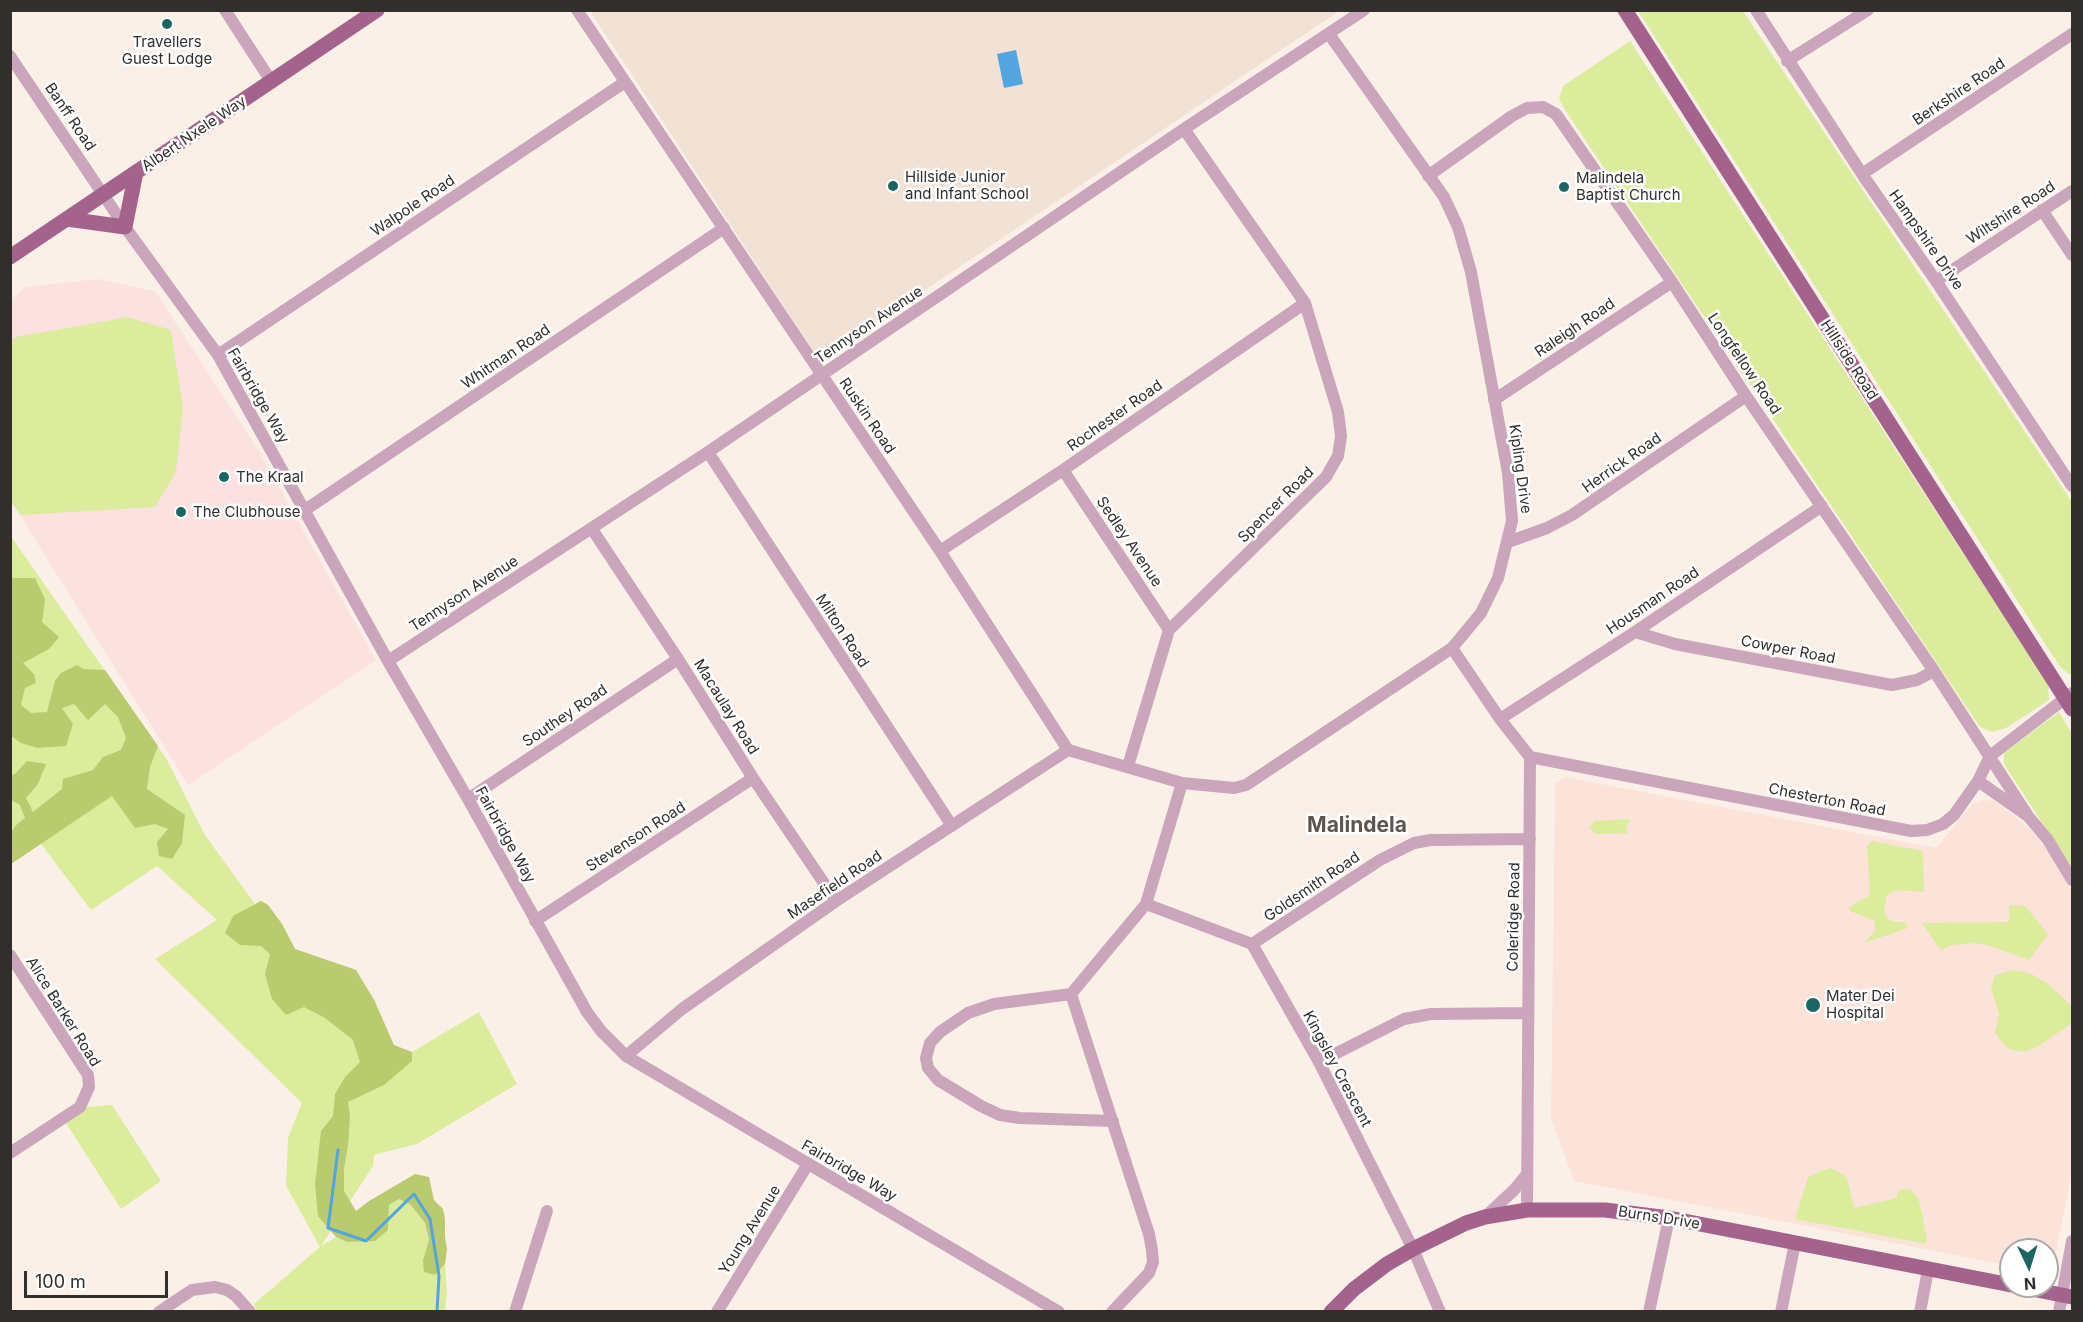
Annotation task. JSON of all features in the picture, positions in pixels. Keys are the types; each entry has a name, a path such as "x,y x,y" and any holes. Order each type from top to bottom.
{"main road":[{"name":"Albert Nxele Way","path":"10,257 377,10"},
{"name":"Hillside Road","path":"1625,10 2070,700"},
{"path":"67,219 125,227 136,172"},
{"name":"Burns Drive","path":"1331,1311 1354,1289 1413,1249 1466,1223 1485,1217 1527,1210 1605,1210 1669,1218 1999,1283"}],"street":[{"path":"225,10 271,81"},
{"name":"Ruskin Road","path":"577,10 940,551 1068,750"},
{"name":"Tennyson Avenue","path":"388,662 708,452 1184,129 1364,10"},
{"name":"Hampshire Drive","path":"1755,10 1862,174 2073,486"},
{"path":"1787,61 1868,10"},
{"name":"Kipling Drive","path":"1068,750 1182,783 1234,788 1254,782 1452,648 1480,613 1497,579 1512,521 1508,473 1473,281 1458,227 1444,197 1329,34"},
{"name":"Berkshire Road","path":"1862,174 2073,34"},
{"name":"Banff Road","path":"10,56 104,194"},
{"name":"Walpole Road","path":"218,355 624,82"},
{"name":"Longfellow Road","path":"1428,176 1512,116 1527,108 1543,107 1556,114 1934,671 2028,816"},
{"name":"Spencer Road","path":"1128,766 1169,630 1326,477 1338,456 1341,436 1338,412 1305,303 1184,129"},
{"name":"Wiltshire Road","path":"1936,281 2073,190"},
{"name":"Fairbridge Way","path":"104,194 125,227 218,355 388,662 468,799 587,1012 601,1031 626,1056 1059,1311"},
{"path":"2042,210 2073,255"},
{"name":"Whitman Road","path":"305,510 724,228"},
{"name":"Raleigh Road","path":"1494,400 1672,282"},
{"name":"Rochester Road","path":"940,551 1063,470 1305,303"},
{"name":"Herrick Road","path":"1508,542 1548,528 1572,515 1746,396"},
{"name":"Milton Road","path":"708,452 952,826"},
{"name":"Sedley Avenue","path":"1063,470 1169,630"},
{"name":"Housman Road","path":"1500,719 1635,632 1822,506"},
{"name":"Macaulay Road","path":"592,529 753,778 836,901"},
{"name":"Cowper Road","path":"1635,632 1675,644 1892,685 1917,680 1934,671"},
{"path":"1452,648 1500,719 1530,757"},
{"name":"Southey Road","path":"468,799 678,659"},
{"name":"Chesterton Road","path":"1530,757 1911,831 1927,830 1943,824 1954,815 1978,781 1990,756 2070,700"},
{"name":"Masefield Road","path":"626,1056 682,1009 836,901 1068,750"},
{"name":"Coleridge Road","path":"1527,1210 1530,757"},
{"name":"Stevenson Road","path":"535,921 753,778"},
{"path":"1978,781 2028,816 2048,840 2073,880"},
{"path":"1113,1121 1020,1118 1000,1115 938,1080 928,1068 930,1043 940,1032 968,1013 994,1004 1071,994 1146,904 1182,783"},
{"name":"Goldsmith Road","path":"1252,944 1380,860 1414,843 1431,840 1530,839"},
{"path":"1146,904 1252,944"},
{"name":"Kingsley Crescent","path":"1252,944 1319,1062 1413,1249 1440,1311"},
{"name":"Alice Barker Road","path":"10,956 88,1075 89,1087 80,1107 10,1153"},
{"path":"1071,994 1149,1234 1153,1262 1149,1273 1112,1311"},
{"path":"1319,1062 1404,1019 1431,1014 1528,1013"},
{"name":"Young Avenue","path":"717,1311 808,1164"},
{"path":"1485,1217 1514,1190 1527,1174"},
{"path":"515,1311 547,1210"},
{"path":"1649,1311 1669,1218"},
{"path":"2059,1311 2067,1295 2073,1240"},
{"path":"1781,1311 1795,1243"},
{"path":"1920,1311 1928,1270"},
{"path":"159,1311 192,1290 215,1287 236,1296 250,1311"}],"shaded area":[{"name":"Hillside Junior and Infant School","path":"590,11 1339,11 820,361"},
{"path":"98,279 155,291 257,448 376,660 188,785 11,501 11,300 25,287"},
{"name":"Mater Dei Hospital","path":"1565,777 1936,848 1973,804 1981,800 1995,801 2032,831 2048,851 2072,892 2072,1171 2059,1238 1999,1238 1999,1264 1574,1181 1551,1118 1555,784"}],"green space":[{"path":"1638,11 1743,11 2072,502 2072,674 2060,667"},
{"path":"1630,41 2048,684 2049,700 2006,728 1992,732 1980,727 1565,110 1559,99 1563,86"},
{"path":"128,317 171,330 183,408 176,472 155,507 21,515 11,502 11,341 16,337"},
{"path":"10,535 166,758 205,835 255,904 261,901 268,905 282,924 295,949 356,970 375,1001 394,1046 412,1052 479,1012 517,1084 417,1144 374,1155 373,1166 321,1246 336,1237 347,1242 388,1230 389,1205 399,1199 412,1205 425,1223 429,1241 423,1260 435,1275 445,1264 447,1293 445,1311 257,1311 254,1304 320,1247 286,1186 288,1138 302,1103 155,959 217,920 157,866 91,910 41,844 11,864"},
{"path":"11,578 35,578 45,599 42,622 59,637 49,649 23,663 34,674 36,683 25,688 21,705 31,713 47,712 55,681 61,673 77,665 83,669 105,670 158,746 150,767 147,789 185,815 182,843 172,859 159,856 157,842 168,829 155,824 135,828 112,796 11,864 11,833 15,826 25,818 20,805 11,800 11,775 15,774 27,761 46,764 38,784 26,798 33,812 62,789 63,779 93,770 103,757 121,750 126,738 118,717 105,704 88,720 74,704 62,708 73,724 66,746 37,748 21,743 11,736"},
{"path":"2059,712 2072,734 2072,869 2004,764 2004,753"},
{"path":"1631,820 1626,826 1628,833 1596,834 1589,827 1596,821"},
{"path":"1872,841 1923,851 1924,892 1896,890 1887,895 1884,911 1888,919 1905,922 1908,928 1864,943 1875,931 1875,921 1850,911 1849,907 1870,895 1867,846"},
{"path":"261,901 268,905 282,924 295,949 356,970 374,1000 394,1045 412,1052 412,1061 384,1085 348,1102 350,1116 344,1168 344,1191 356,1211 415,1174 429,1177 434,1200 443,1209 447,1249 445,1264 435,1275 424,1272 423,1260 429,1240 425,1223 411,1205 399,1199 389,1205 388,1230 375,1241 347,1242 336,1237 318,1216 315,1184 321,1131 333,1116 335,1094 345,1077 360,1062 353,1040 325,1018 304,1007 286,1015 272,999 265,974 270,954 261,946 240,945 225,933 233,916"},
{"path":"2009,905 2025,906 2048,934 2029,960 1987,945 1971,943 1948,946 1941,951 1922,923 2009,922"},
{"path":"2013,970 2030,973 2048,984 2072,1006 2072,1023 2036,1048 2022,1052 2007,1048 1995,1033 1999,1014 1991,988 1995,975"},
{"path":"112,1105 161,1181 121,1209 66,1123 86,1107"},
{"path":"1831,1168 1847,1177 1854,1208 1897,1198 1897,1193 1902,1189 1911,1190 1918,1198 1926,1244 1795,1219 1808,1177"}],"water":[{"path":"1016,50 1023,84 1004,88 997,54"}],"waterway":[{"path":"338,1150 328,1228 366,1241 414,1194 430,1219 439,1276 437,1312"}],"place":[{"name":"Travellers Guest Lodge","path":"167,24"},
{"name":"Hillside Junior and Infant School","path":"893,186"},
{"name":"Malindela Baptist Church","path":"1564,187"},
{"name":"The Kraal","path":"224,477"},
{"name":"The Clubhouse","path":"181,512"},
{"name":"Mater Dei Hospital","path":"1813,1005"}],"district":[{"name":"Malindela","path":"1357,826"}]}
